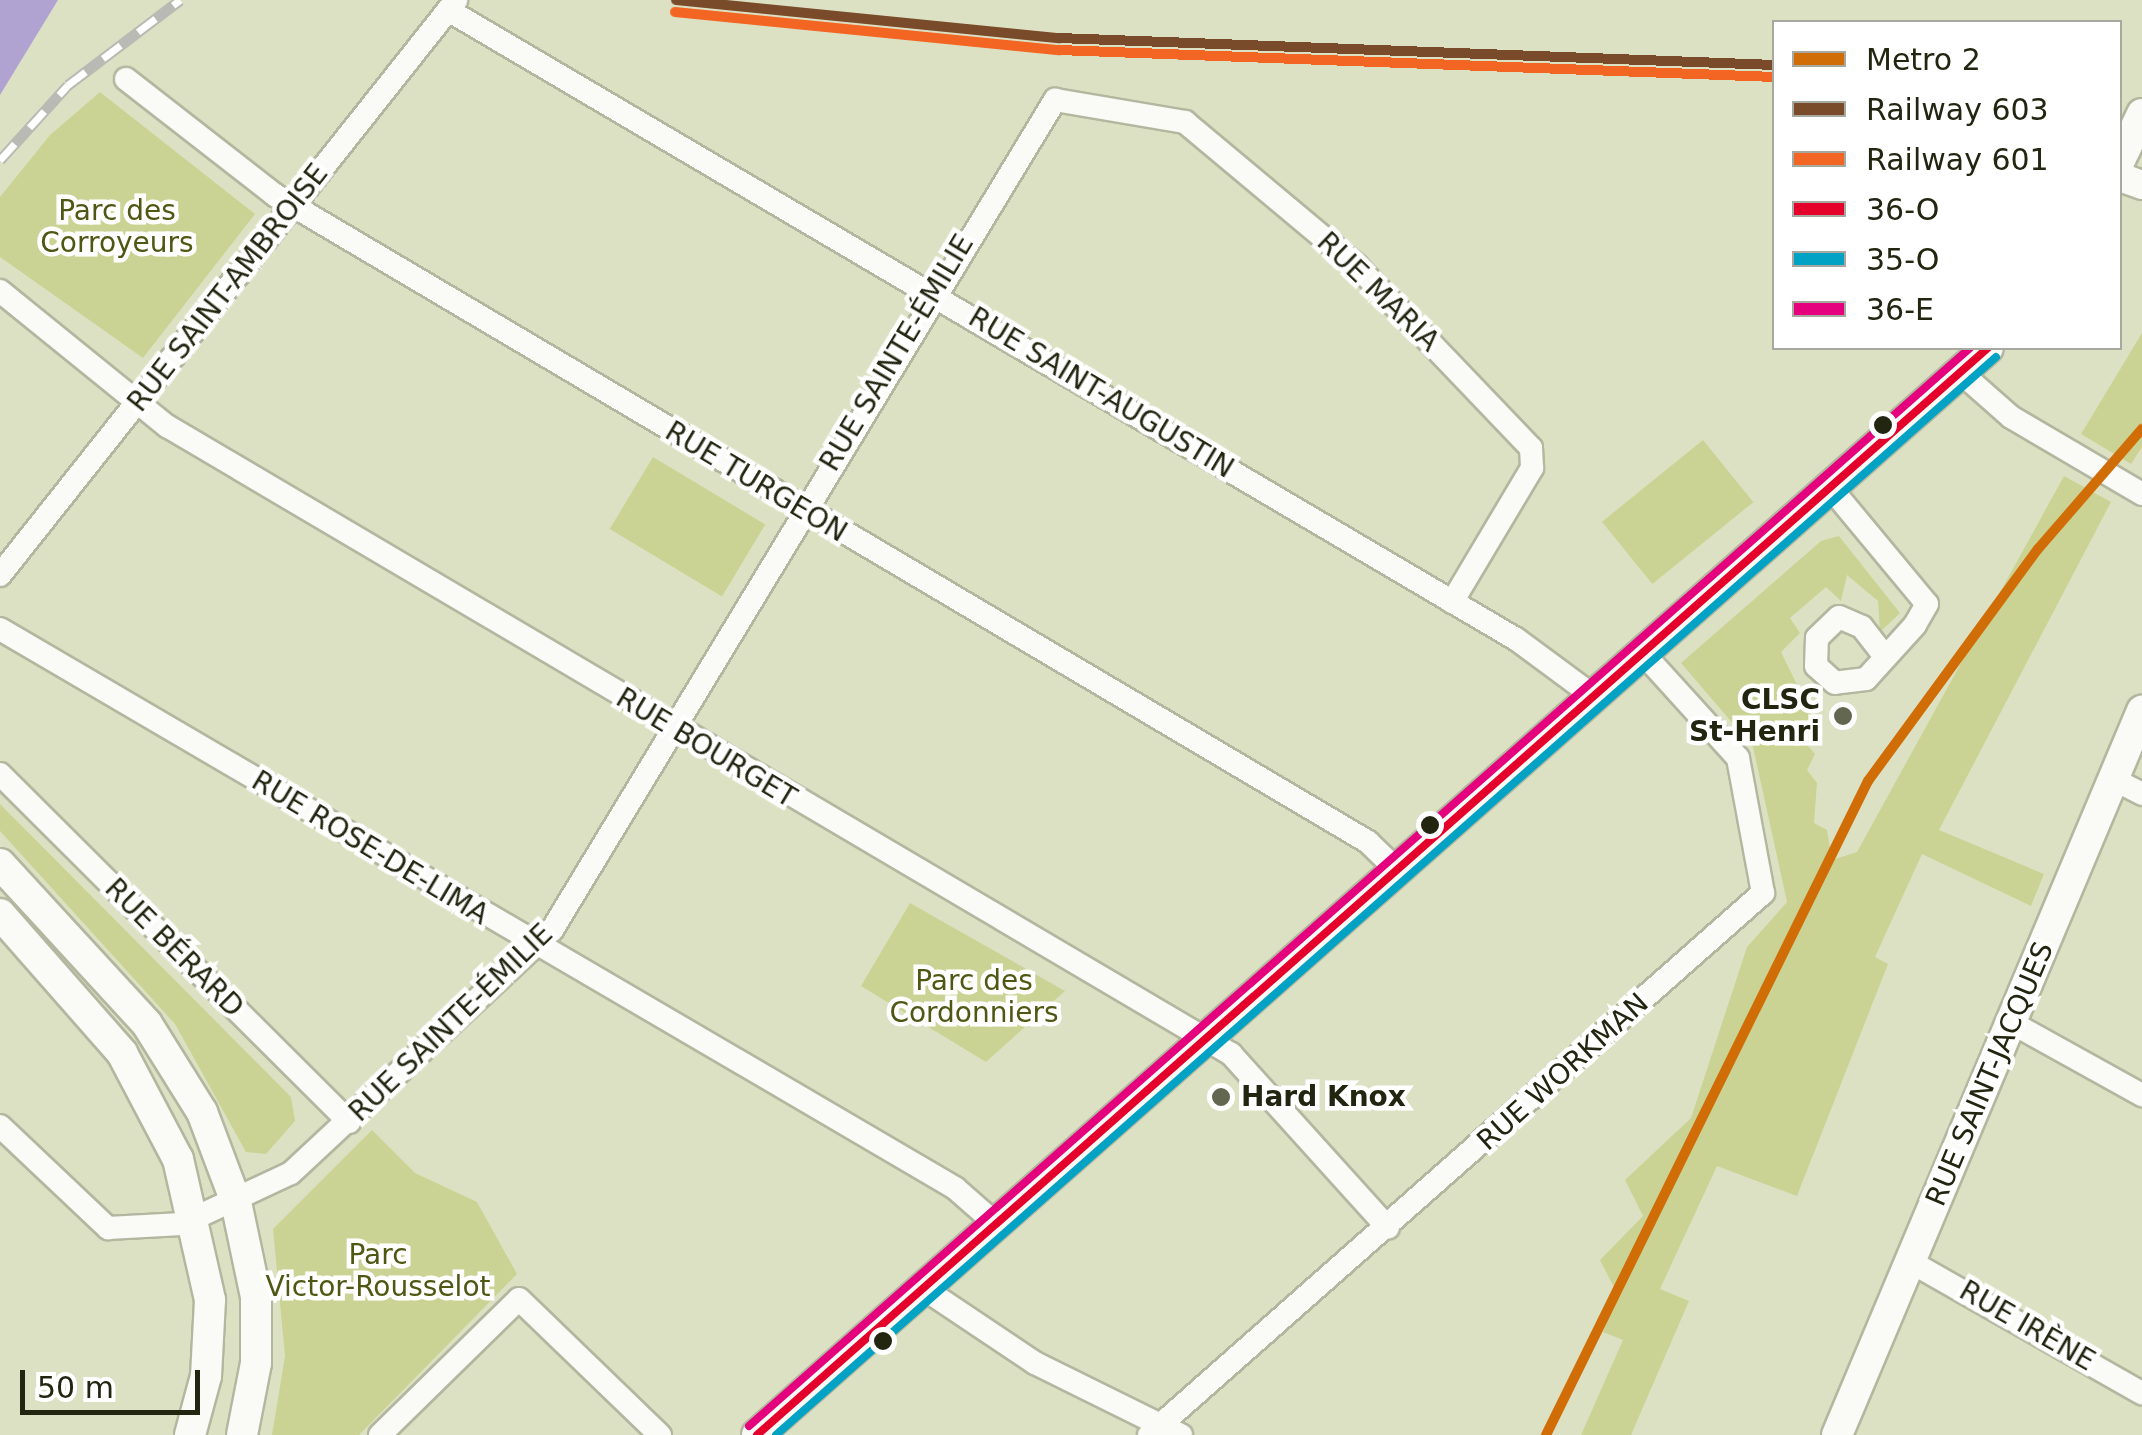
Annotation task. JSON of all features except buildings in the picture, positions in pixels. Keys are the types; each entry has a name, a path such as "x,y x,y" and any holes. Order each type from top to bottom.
{"main road":[{"path":"2122,156 2141,115"},
{"path":"757,1435 1986,350"},
{"name":"RUE SAINT-JACQUES","path":"1837,1435 2142,712"},
{"path":"0,864 169,1053 236,1202 258,1333 242,1435"},
{"path":"0,914 137,1074 197,1218 210,1338 190,1435"}],"street":[{"name":"RUE SAINT-AMBROISE","path":"0,575 452,5"},
{"name":"RUE SAINT-AUGUSTIN","path":"452,5 1452,602 1592,696"},
{"name":"RUE TURGEON","path":"126,79 293,206 1368,842 1396,869"},
{"name":"RUE SAINTE-ÉMILIE","path":"0,1126 108,1228 150,1231 197,1218 292,1173 560,919 932,292 1051,102"},
{"name":"RUE MARIA","path":"1051,102 1186,122 1357,266 1530,448 1532,468 1452,602"},
{"name":"RUE BOURGET","path":"0,291 138,400 674,730 1231,1054 1388,1228"},
{"path":"1960,372 1999,409 2142,494"},
{"path":"1829,486 1926,594 1924,614 1885,656"},
{"name":"RUE ROSE-DE-LIMA","path":"0,629 532,944 955,1188 996,1223"},
{"name":"RUE WORKMAN","path":"1164,1432 1765,889 1738,758 1642,652"},
{"name":"RUE BÉRARD","path":"0,774 349,1122"},
{"path":"2113,779 2142,794"},
{"path":"2012,1024 2142,1095"},
{"name":"RUE IRÈNE","path":"1912,1262 2142,1393"},
{"path":"922,1288 1035,1363 1164,1432"},
{"path":"380,1435 512,1300 529,1304 660,1435"}],"green space":[{"name":"Parc des Corroyeurs","path":"100,92 255,214 143,358 0,257 0,197 50,135"},
{"path":"2142,333 2142,447 2131,464 2081,434"},
{"path":"1703,440 1753,502 1652,584 1602,522"},
{"path":"653,457 765,524 722,596 610,529"},
{"path":"2064,476 2111,502 1939,830 2044,874 2031,906 1922,854 1875,957 1888,964 1797,1196 1717,1166 1660,1289 1689,1301 1631,1435 1581,1435 1623,1340 1603,1332 1618,1295 1600,1260 1643,1216 1625,1180 1691,1118 1747,947 1787,902 1753,747 1681,663 1821,541 1839,536 1900,613 1880,632 1878,601 1847,575 1841,601 1826,587 1790,618 1800,633 1781,652 1815,721 1802,739 1815,754 1807,770 1817,783 1814,823 1827,830 1832,860 1857,852"},
{"path":"0,804 291,1097 295,1121 266,1154 246,1152 175,1024 0,831"},
{"name":"Parc des Cordonniers","path":"910,903 1065,991 986,1062 861,986"},
{"name":"Parc Victor-Rousselot","path":"372,1130 415,1173 477,1202 517,1274 359,1435 272,1435 285,1356 273,1229"}],"shaded area":[{"path":"0,0 58,0 0,95"}],"railway":[{"path":"0,160 68,85 180,0"}],"metro line":[{"name":"2","path":"1546,1435 1868,781 2038,549 2142,429"}],"rail line":[{"name":"603","path":"676,0 1059,38 1772,65"},
{"name":"601","path":"675,12 1059,50 1772,77"}],"transit line":[{"name":"36-E","path":"749,1426 1968,350"},
{"name":"36-O","path":"757,1435 1986,350"},
{"name":"35-O","path":"776,1435 1996,357"}],"place":[{"name":"CLSC St-Henri","path":"1843,716"},
{"name":"Hard Knox","path":"1221,1097"}]}
